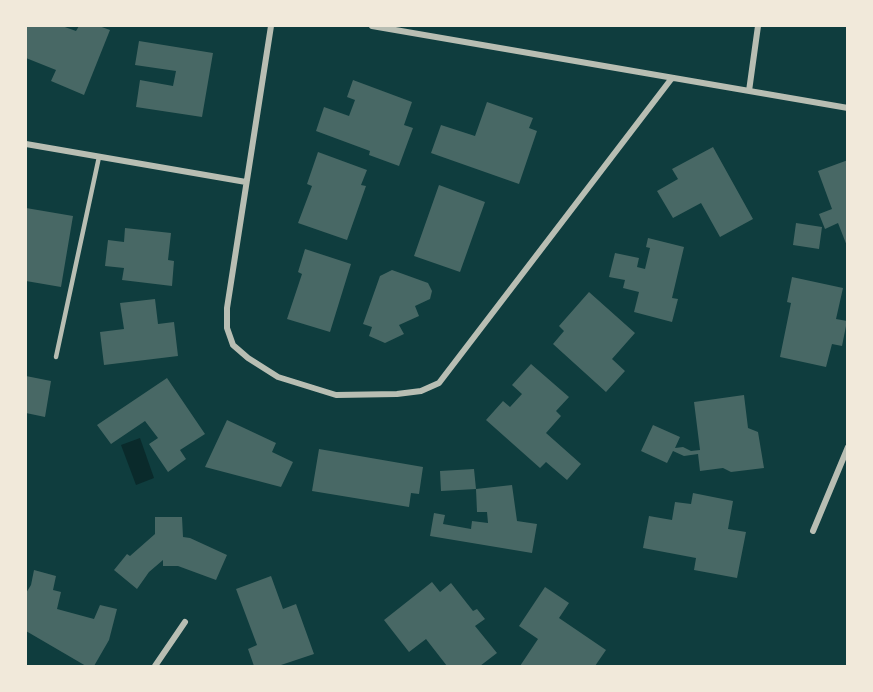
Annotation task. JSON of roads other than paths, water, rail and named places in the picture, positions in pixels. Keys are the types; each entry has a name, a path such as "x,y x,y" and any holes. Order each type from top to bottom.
{"street":[{"path":"271,26 227,308 227,328 233,345 248,358 278,377 336,395 397,394 421,391 439,383 672,78"},
{"path":"372,26 848,108"},
{"path":"749,91 758,26"},
{"path":"26,144 246,182"},
{"path":"813,531 848,447"},
{"path":"155,666 184,622"}],"lane":[{"path":"56,357 99,157"}],"water":[{"path":"140,438 154,478 136,485 121,445"}]}
